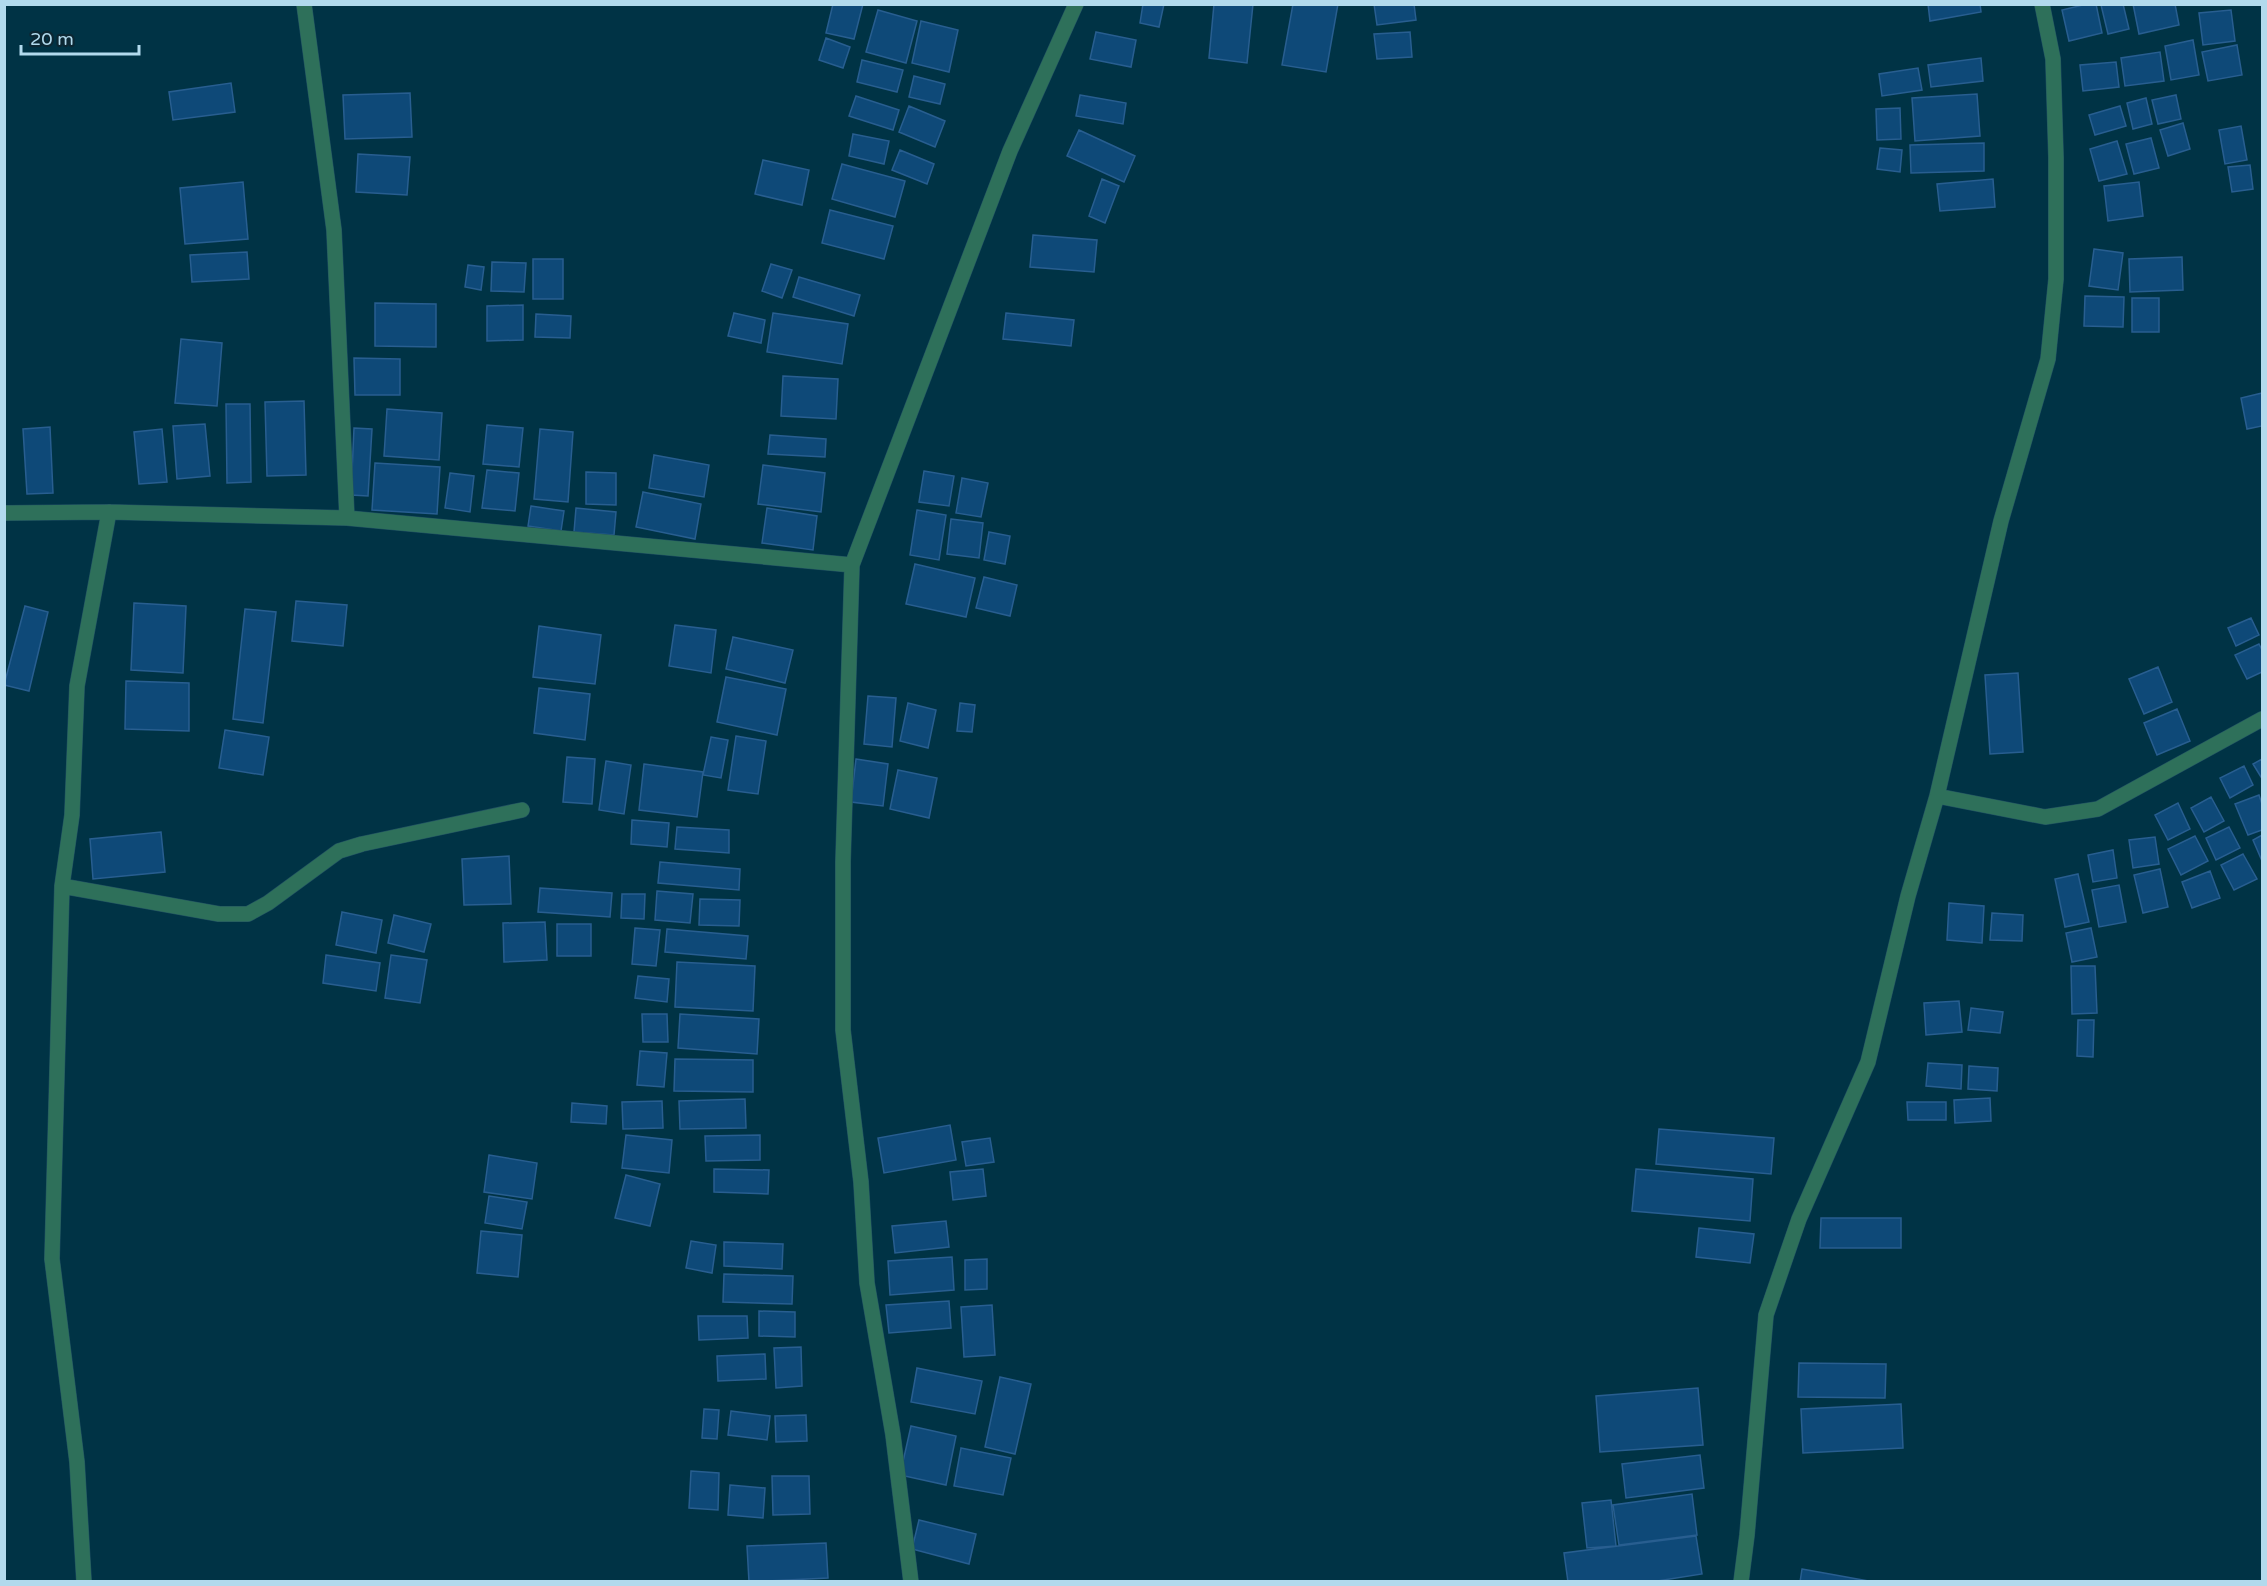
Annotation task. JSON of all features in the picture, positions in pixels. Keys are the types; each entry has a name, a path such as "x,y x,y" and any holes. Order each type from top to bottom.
{"street":[{"path":"304,4 334,230 347,518"},
{"path":"912,1581 893,1435 867,1283 861,1182 843,1030 843,862 852,565 1010,151 1076,4"},
{"path":"1740,1581 1748,1535 1766,1315 1799,1220 1868,1062 1908,896 1937,796 2001,521 2048,359 2056,279 2056,158 2053,60 2042,4"},
{"path":"84,1581 77,1462 52,1259 62,886 72,815 77,686 109,512"},
{"path":"4,513 109,512 347,518 852,565"},
{"path":"1937,796 2044,817 2098,809 2262,719"},
{"path":"62,886 219,914 248,914 268,903 339,851 362,844 522,810"}],"building":[{"path":"833,4 863,4 854,39 826,33"},
{"path":"1143,4 1164,4 1159,27 1140,23"},
{"path":"1214,4 1253,4 1247,63 1209,58"},
{"path":"1293,4 1338,4 1326,72 1282,65"},
{"path":"1374,4 1414,4 1416,20 1377,25"},
{"path":"1928,4 1980,4 1981,12 1930,21"},
{"path":"2096,4 2102,33 2069,41 2062,10"},
{"path":"2123,4 2129,29 2108,34 2101,5"},
{"path":"2133,4 2175,4 2179,25 2139,34"},
{"path":"878,10 917,21 906,63 866,52"},
{"path":"2231,10 2235,41 2203,45 2199,13"},
{"path":"921,21 958,30 949,72 912,63"},
{"path":"1096,32 1136,40 1131,67 1090,59"},
{"path":"1410,32 1412,57 1377,59 1374,34"},
{"path":"826,38 850,47 843,68 819,60"},
{"path":"2193,40 2199,75 2171,80 2165,46"},
{"path":"2237,45 2242,75 2208,81 2202,52"},
{"path":"2160,52 2164,81 2125,86 2121,58"},
{"path":"1981,58 1983,81 1931,87 1928,65"},
{"path":"862,60 903,70 897,92 857,82"},
{"path":"2116,62 2119,87 2083,91 2080,65"},
{"path":"1918,68 1922,90 1882,96 1879,74"},
{"path":"914,76 945,84 940,104 909,97"},
{"path":"231,83 235,112 173,120 169,92"},
{"path":"410,93 412,137 345,139 343,95"},
{"path":"1977,94 1980,136 1915,141 1912,98"},
{"path":"1080,95 1126,103 1123,124 1076,116"},
{"path":"2176,95 2181,119 2158,124 2152,100"},
{"path":"856,96 899,110 893,130 849,116"},
{"path":"2146,98 2152,124 2133,129 2127,103"},
{"path":"909,106 945,121 935,147 899,132"},
{"path":"2120,106 2126,126 2095,135 2089,115"},
{"path":"1900,108 1901,139 1877,140 1876,109"},
{"path":"2183,123 2190,149 2168,156 2160,130"},
{"path":"2241,126 2247,160 2225,164 2219,130"},
{"path":"1079,130 1135,156 1124,182 1067,156"},
{"path":"853,134 889,141 884,164 849,156"},
{"path":"2151,138 2159,168 2134,174 2126,144"},
{"path":"2117,141 2127,174 2099,181 2090,149"},
{"path":"1984,143 1984,171 1911,173 1910,145"},
{"path":"1880,148 1902,150 1900,172 1877,169"},
{"path":"900,150 934,164 927,184 892,170"},
{"path":"358,154 410,157 407,195 356,192"},
{"path":"763,160 809,170 802,205 755,194"},
{"path":"842,164 905,181 895,217 832,199"},
{"path":"2250,165 2253,189 2232,192 2228,167"},
{"path":"1102,179 1119,186 1105,223 1089,216"},
{"path":"1993,179 1995,207 1940,211 1937,184"},
{"path":"243,182 248,239 185,244 180,188"},
{"path":"2139,182 2143,216 2108,221 2104,186"},
{"path":"830,210 893,226 884,259 822,243"},
{"path":"1033,235 1097,240 1094,272 1030,267"},
{"path":"2094,249 2123,253 2118,290 2089,286"},
{"path":"247,252 249,279 192,282 190,255"},
{"path":"2182,257 2183,290 2130,292 2129,259"},
{"path":"533,259 563,259 563,299 533,299"},
{"path":"492,262 526,263 524,292 491,291"},
{"path":"771,264 792,270 782,298 762,291"},
{"path":"468,265 484,267 481,290 465,287"},
{"path":"799,277 860,295 854,316 793,297"},
{"path":"2085,296 2124,297 2123,327 2084,326"},
{"path":"2132,298 2159,298 2159,332 2132,332"},
{"path":"375,303 436,304 436,347 375,346"},
{"path":"523,305 523,340 487,341 487,306"},
{"path":"734,313 765,320 761,343 728,336"},
{"path":"773,313 848,324 842,364 767,352"},
{"path":"1006,313 1074,320 1071,346 1003,339"},
{"path":"536,314 571,316 570,338 535,337"},
{"path":"181,339 222,343 217,406 175,403"},
{"path":"354,358 400,359 400,395 355,395"},
{"path":"783,376 838,379 836,419 781,416"},
{"path":"2262,393 2262,426 2247,429 2241,398"},
{"path":"304,401 306,475 267,476 265,402"},
{"path":"226,404 250,404 251,482 227,483"},
{"path":"387,409 442,413 439,460 384,456"},
{"path":"205,424 210,476 177,479 173,426"},
{"path":"487,425 523,428 519,467 483,464"},
{"path":"50,427 53,493 27,494 23,429"},
{"path":"354,428 372,429 368,496 351,495"},
{"path":"162,429 167,482 139,484 134,432"},
{"path":"540,429 573,432 568,502 534,499"},
{"path":"770,435 826,439 825,457 768,454"},
{"path":"654,455 709,465 704,497 649,488"},
{"path":"375,463 440,467 437,514 372,510"},
{"path":"763,465 825,473 821,512 758,504"},
{"path":"487,470 519,473 515,511 482,508"},
{"path":"924,471 954,476 949,506 919,502"},
{"path":"586,472 616,473 616,505 586,504"},
{"path":"450,473 474,476 470,512 445,508"},
{"path":"962,478 988,483 981,517 956,513"},
{"path":"643,492 701,504 695,539 636,527"},
{"path":"531,506 564,511 561,531 528,526"},
{"path":"576,508 616,512 614,535 574,532"},
{"path":"767,508 817,516 813,550 762,543"},
{"path":"917,510 946,515 939,560 910,555"},
{"path":"951,519 983,523 979,558 947,554"},
{"path":"989,532 1010,536 1005,564 984,560"},
{"path":"915,564 975,578 966,617 906,604"},
{"path":"984,577 1017,585 1010,616 976,608"},
{"path":"296,601 347,605 343,646 292,641"},
{"path":"134,603 186,606 183,673 131,670"},
{"path":"25,606 48,612 29,691 4,685"},
{"path":"245,609 276,612 263,723 233,719"},
{"path":"2251,618 2259,635 2236,646 2228,628"},
{"path":"675,625 716,630 711,673 669,666"},
{"path":"539,626 601,635 595,684 533,677"},
{"path":"733,637 793,650 785,683 726,669"},
{"path":"2259,644 2262,650 2262,672 2247,679 2235,655"},
{"path":"2158,667 2172,702 2144,714 2129,679"},
{"path":"2018,673 2023,752 1990,754 1985,675"},
{"path":"726,677 786,689 777,735 717,722"},
{"path":"126,681 189,683 189,731 125,729"},
{"path":"539,688 590,694 585,740 534,733"},
{"path":"868,696 896,698 892,747 864,744"},
{"path":"908,703 936,710 928,748 900,741"},
{"path":"960,703 975,705 972,732 957,731"},
{"path":"2177,709 2190,741 2157,755 2144,723"},
{"path":"225,730 269,737 263,775 219,768"},
{"path":"736,736 766,741 758,794 728,790"},
{"path":"711,737 728,740 721,778 703,775"},
{"path":"567,757 595,759 592,804 563,802"},
{"path":"856,759 888,764 883,806 851,802"},
{"path":"2262,759 2262,776 2261,777 2253,764"},
{"path":"606,761 631,765 624,814 599,810"},
{"path":"644,764 703,772 697,817 639,810"},
{"path":"2244,766 2253,785 2230,798 2220,778"},
{"path":"898,770 937,778 929,818 890,809"},
{"path":"2259,795 2262,804 2262,830 2248,835 2235,804"},
{"path":"2211,797 2224,821 2204,832 2191,808"},
{"path":"2178,803 2190,829 2168,840 2155,815"},
{"path":"632,820 669,823 667,847 631,844"},
{"path":"677,827 729,830 729,853 675,849"},
{"path":"2229,827 2240,848 2216,860 2206,838"},
{"path":"161,832 165,872 93,879 90,839"},
{"path":"2262,835 2262,861 2253,840"},
{"path":"2195,836 2208,861 2181,875 2168,849"},
{"path":"2155,837 2159,864 2133,868 2129,840"},
{"path":"2113,850 2117,878 2093,882 2088,855"},
{"path":"2243,854 2257,879 2234,890 2221,865"},
{"path":"509,856 511,904 464,905 462,859"},
{"path":"660,862 740,869 739,890 658,883"},
{"path":"2160,869 2168,907 2143,913 2134,875"},
{"path":"2210,871 2220,898 2192,908 2182,882"},
{"path":"2078,874 2089,922 2065,927 2055,879"},
{"path":"2119,885 2126,922 2099,927 2092,890"},
{"path":"540,888 612,893 610,917 538,912"},
{"path":"657,891 693,894 690,923 655,920"},
{"path":"622,894 645,894 644,919 621,918"},
{"path":"700,899 740,900 739,926 699,925"},
{"path":"1949,903 1984,906 1982,943 1947,940"},
{"path":"342,912 382,920 376,953 336,945"},
{"path":"1992,913 2023,915 2022,941 1990,940"},
{"path":"394,915 431,924 424,952 388,943"},
{"path":"545,922 547,960 504,962 503,923"},
{"path":"557,924 591,924 591,956 557,956"},
{"path":"635,928 660,930 656,966 632,964"},
{"path":"2091,928 2097,957 2072,962 2066,933"},
{"path":"667,929 748,936 746,959 665,952"},
{"path":"326,955 380,963 376,991 323,983"},
{"path":"391,955 427,960 420,1003 385,998"},
{"path":"677,962 755,966 753,1011 675,1007"},
{"path":"2071,966 2095,966 2097,1013 2072,1014"},
{"path":"638,976 669,979 667,1002 635,998"},
{"path":"1959,1001 1962,1032 1926,1035 1924,1003"},
{"path":"1971,1008 2003,1012 2000,1033 1968,1030"},
{"path":"642,1014 667,1014 668,1042 643,1042"},
{"path":"680,1014 759,1019 757,1054 678,1048"},
{"path":"2078,1020 2094,1020 2093,1057 2077,1056"},
{"path":"640,1051 667,1053 664,1087 637,1085"},
{"path":"675,1059 753,1060 753,1092 674,1091"},
{"path":"1928,1063 1962,1065 1961,1089 1926,1086"},
{"path":"1969,1066 1998,1068 1997,1091 1968,1089"},
{"path":"1990,1098 1991,1121 1955,1123 1954,1100"},
{"path":"745,1099 746,1128 680,1129 679,1101"},
{"path":"662,1101 663,1128 623,1129 622,1102"},
{"path":"1907,1102 1946,1102 1946,1120 1908,1120"},
{"path":"572,1103 607,1106 606,1124 571,1122"},
{"path":"950,1125 956,1160 884,1173 878,1138"},
{"path":"1659,1129 1774,1138 1771,1174 1656,1164"},
{"path":"626,1135 672,1140 669,1173 622,1168"},
{"path":"760,1135 760,1160 706,1161 705,1136"},
{"path":"990,1138 994,1162 966,1166 962,1142"},
{"path":"489,1155 537,1163 532,1199 484,1192"},
{"path":"714,1169 769,1170 768,1194 714,1192"},
{"path":"983,1169 986,1196 953,1200 950,1172"},
{"path":"1636,1169 1753,1179 1750,1221 1632,1211"},
{"path":"626,1175 660,1184 650,1226 615,1218"},
{"path":"489,1196 527,1202 522,1229 485,1223"},
{"path":"1821,1218 1901,1218 1901,1248 1820,1248"},
{"path":"946,1221 949,1247 895,1253 892,1226"},
{"path":"1699,1228 1754,1234 1750,1263 1696,1257"},
{"path":"481,1231 522,1235 518,1277 477,1273"},
{"path":"691,1241 716,1245 712,1273 686,1268"},
{"path":"724,1242 783,1244 782,1269 724,1266"},
{"path":"952,1257 954,1290 890,1295 888,1261"},
{"path":"987,1259 987,1289 965,1290 965,1260"},
{"path":"724,1274 793,1276 792,1304 723,1302"},
{"path":"949,1301 951,1328 889,1333 886,1305"},
{"path":"992,1305 995,1355 964,1357 961,1307"},
{"path":"759,1311 795,1312 795,1337 759,1336"},
{"path":"698,1316 747,1316 748,1338 699,1340"},
{"path":"801,1347 802,1386 776,1388 774,1348"},
{"path":"765,1354 766,1379 718,1381 717,1356"},
{"path":"1799,1363 1886,1364 1885,1398 1798,1397"},
{"path":"917,1368 982,1381 975,1414 911,1402"},
{"path":"1000,1377 1031,1384 1015,1454 985,1447"},
{"path":"1698,1388 1703,1445 1600,1452 1596,1396"},
{"path":"1901,1404 1903,1448 1803,1453 1801,1409"},
{"path":"704,1409 719,1410 717,1439 702,1438"},
{"path":"731,1411 770,1416 767,1440 728,1435"},
{"path":"806,1415 807,1441 776,1442 775,1416"},
{"path":"911,1426 956,1436 946,1485 900,1475"},
{"path":"961,1448 1011,1458 1003,1495 954,1486"},
{"path":"1700,1455 1704,1488 1626,1498 1622,1464"},
{"path":"691,1471 719,1473 718,1510 689,1508"},
{"path":"772,1476 809,1476 810,1514 773,1515"},
{"path":"730,1485 765,1488 763,1518 728,1515"},
{"path":"1692,1494 1697,1535 1619,1545 1613,1505"},
{"path":"1611,1500 1616,1546 1587,1548 1582,1503"},
{"path":"919,1520 976,1534 969,1564 912,1549"},
{"path":"1696,1536 1702,1574 1651,1582 1568,1582 1564,1553"},
{"path":"826,1543 828,1578 749,1582 747,1546"},
{"path":"1802,1569 1874,1582 1800,1582"}]}
